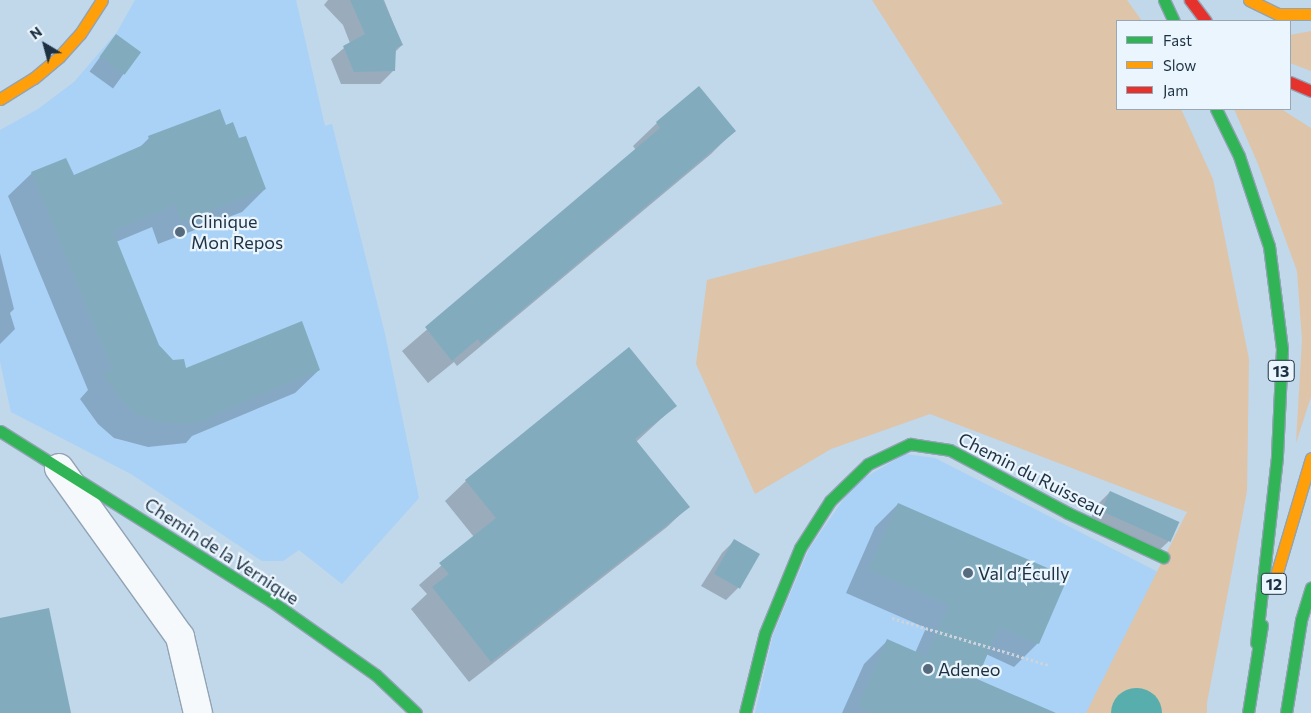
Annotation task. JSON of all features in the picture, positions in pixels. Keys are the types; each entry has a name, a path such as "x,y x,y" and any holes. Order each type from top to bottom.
{"main road":[{"path":"0,99 34,78 59,57 80,34 102,0"},
{"path":"1164,0 1174,20"},
{"path":"1190,0 1205,20"},
{"path":"1249,0 1278,14 1311,14"},
{"path":"1291,82 1311,90"},
{"name":"13","path":"1216,110 1239,156 1269,246 1282,349 1277,458 1256,643"},
{"name":"Chemin de la Vernique","path":"0,431 271,601 376,675 416,713"},
{"name":"Chemin du Ruisseau","path":"745,713 765,633 800,548 830,502 868,464 910,444 950,450 1068,513 1163,556"},
{"name":"12","path":"1248,713 1256,643 1311,458"},
{"path":"1286,713 1302,620 1311,588"}],"street":[{"path":"59,468 180,638 198,713"}],"path":[{"path":"892,618 1049,665"}],"shaded area":[{"name":"Clinique Mon Repos","path":"135,0 296,0 325,126 332,124 385,334 419,498 342,584 299,550 283,561 262,561 131,474 11,412 0,362 0,130 38,109 74,82 117,32"},
{"path":"872,0 1127,0 1141,20 1116,20 1116,110 1181,110 1213,179 1249,359 1247,491 1207,703 1207,713 1086,713 1187,512 930,414 831,449 755,494 696,364 707,280 1003,204"},
{"path":"1311,31 1311,71 1291,63 1291,35"},
{"path":"1234,110 1283,110 1311,128 1311,397 1296,443 1302,340 1297,271 1258,164"},
{"path":"905,454 935,458 1158,572 1087,713 755,713 773,635 809,549 854,484"}],"building":[{"path":"350,0 383,0 403,45 396,48 395,71 354,72 343,46 365,34"},
{"path":"116,34 141,52 125,75 100,57"},
{"path":"699,86 736,131 481,344 478,339 452,361 425,327 660,128 656,122"},
{"path":"220,109 226,125 233,122 239,138 246,136 266,189 181,222 175,205 113,231 159,345 173,360 184,359 186,368 302,321 320,370 209,417 210,420 182,425 160,422 137,415 121,400 102,374 112,369 31,172 66,158 74,175 150,142 148,136"},
{"path":"629,347 677,406 635,439 690,507 491,662 432,587 449,574 439,563 496,518 465,480"},
{"path":"1110,491 1179,522 1170,542 1101,511"},
{"name":"Val d’Écully","path":"898,503 1068,577 1039,644 999,627 977,679 1056,713 873,713 858,706 887,639 926,656 949,605 868,570"},
{"path":"734,539 760,554 740,589 714,574"},
{"path":"49,608 71,713 0,713 0,618"}],"traffic: fast":[{"path":"1164,0 1174,20"},
{"path":"1216,110 1239,156 1269,246 1282,349 1277,457 1256,643"},
{"path":"0,431 271,601 376,675 416,713"},
{"path":"745,713 765,633 800,548 830,501 868,464 910,444 950,450 1068,513 1163,557"},
{"path":"1286,713 1301,620 1311,588"},
{"path":"1248,713 1262,625"}],"traffic: slow":[{"path":"0,99 34,78 59,57 80,34 102,0"},
{"path":"1249,0 1278,14 1311,14"},
{"path":"1275,579 1311,458"}],"traffic: jam":[{"path":"1190,0 1205,20"},
{"path":"1291,82 1311,91"}],"place":[{"name":"Clinique Mon Repos","path":"180,232"},
{"name":"Val d’Écully","path":"968,573"},
{"name":"Adeneo","path":"928,669"}]}
